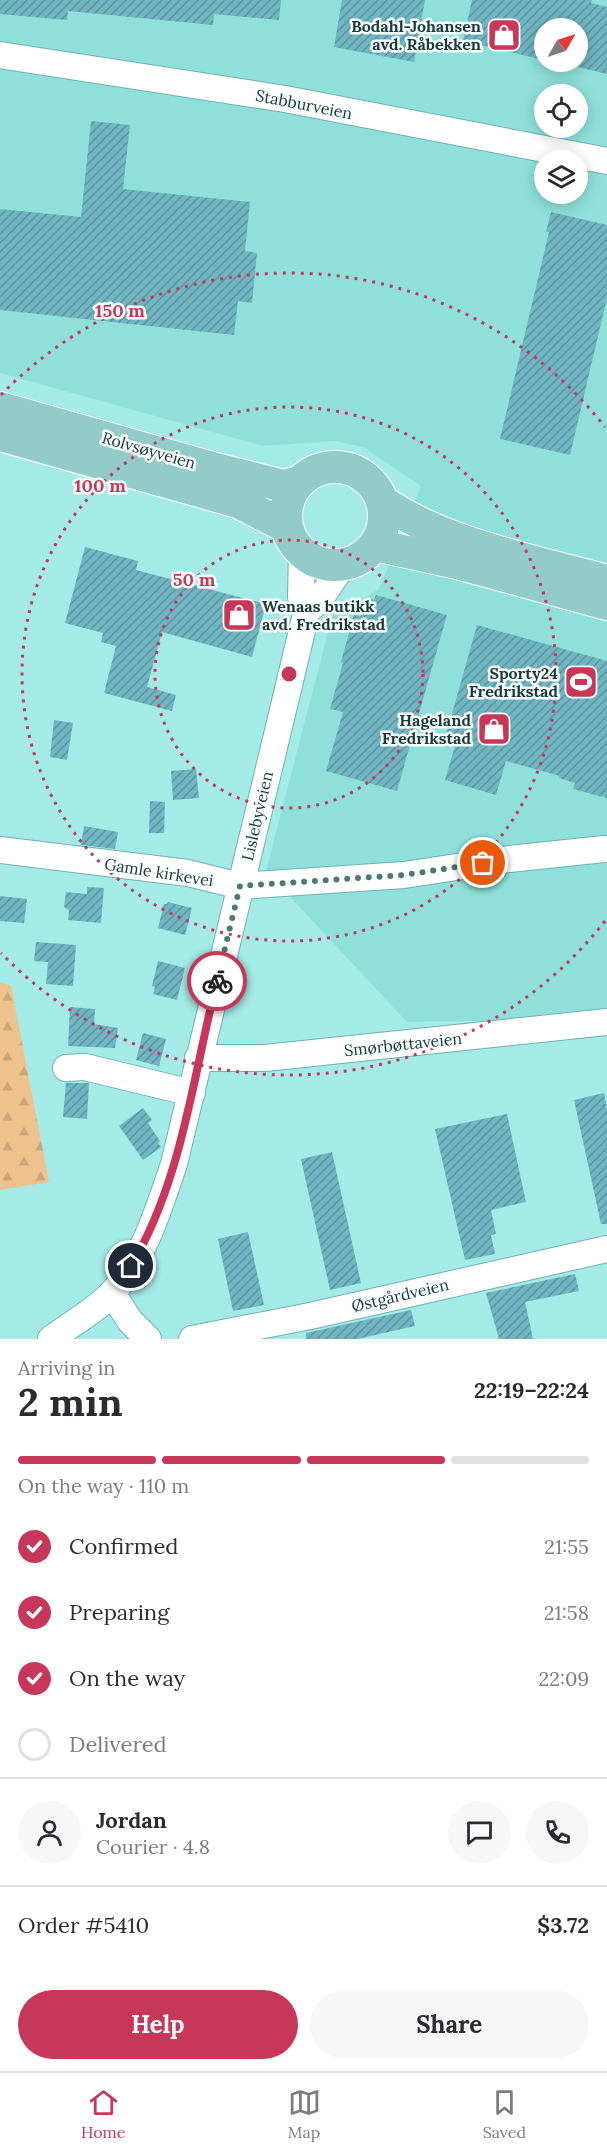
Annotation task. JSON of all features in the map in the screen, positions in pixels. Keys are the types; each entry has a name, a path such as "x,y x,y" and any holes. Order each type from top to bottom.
{"main road":[{"name":"Rolvsøyveien","path":"0,408 284,486 299,482"},
{"name":"Rolvsøyveien","path":"0,435 237,502 294,539"},
{"path":"336,467 356,471 373,484 382,501 383,525 375,545 361,558 346,564 323,564 294,539 286,506 299,482 315,471 336,467"},
{"path":"382,501 401,514 463,540 607,581"},
{"path":"375,545 458,563 607,604"}],"street":[{"name":"Stabburveien","path":"0,55 285,99 607,161"},
{"name":"Lislebyveien","path":"51,1339 112,1293 138,1255 155,1220 174,1164 306,610 294,539"},
{"name":"Lislebyveien","path":"306,610 318,603 333,576 346,564"},
{"name":"Gamle kirkevei","path":"0,850 188,873 240,886 404,875 508,859 604,849"},
{"name":"Smørbøttaveien","path":"198,1058 276,1057 607,1022"},
{"path":"66,1068 85,1067 192,1093"},
{"name":"Østgårdveien","path":"192,1339 310,1316 607,1249"},
{"path":"112,1293 130,1321 148,1339"}],"shaded area":[{"path":"0,0 607,0 607,1019 407,1022 266,871 332,617 379,589 421,486 363,447 334,441 263,446 0,373"}],"green space":[{"path":"0,982 11,986 49,1182 0,1190"}],"building":[{"path":"0,0 281,0 279,20 214,14 213,25 68,11 67,20 0,14"},
{"path":"342,0 425,0 414,62 334,47"},
{"name":"Bodahl-Johansen avd. Råbekken","path":"472,0 592,0 591,3 607,7 607,74 588,69 588,18 534,18 534,58 463,41"},
{"path":"91,121 130,125 123,189 250,202 245,251 257,253 252,303 238,301 234,335 0,310 0,209 81,217"},
{"path":"551,212 607,225 607,298 570,455 500,439 549,232 546,232"},
{"path":"85,547 138,561 136,570 266,604 252,657 162,632 147,687 176,695 172,711 104,693 116,646 101,642 103,633 65,623"},
{"path":"376,595 447,615 397,791 326,771 343,712 330,709 354,615 361,616 366,597 374,600"},
{"path":"477,625 607,661 607,798 573,789 575,783 559,778 560,776 506,761 496,795 445,780 455,746 444,742"},
{"path":"54,720 73,723 67,760 50,757"},
{"path":"196,769 199,798 173,800 171,771"},
{"path":"150,801 165,802 164,833 149,833"},
{"path":"84,826 118,832 115,849 81,845"},
{"path":"87,887 104,888 101,923 68,920 69,910 64,907 66,892 87,894"},
{"path":"0,896 27,899 24,923 0,921"},
{"path":"168,902 192,908 185,935 158,928 164,904"},
{"path":"36,942 76,945 73,986 46,984 48,962 34,961"},
{"path":"158,961 185,968 177,1000 153,994 155,987 152,986"},
{"path":"70,1007 95,1009 94,1024 118,1028 115,1048 68,1046"},
{"path":"143,1033 166,1039 159,1066 136,1060"},
{"path":"66,1083 89,1083 87,1119 63,1117"},
{"path":"604,1093 607,1109 607,1224 601,1224 574,1100"},
{"path":"143,1108 152,1120 148,1123 160,1141 158,1143 161,1147 143,1160 119,1126"},
{"path":"507,1114 526,1202 491,1210 496,1234 491,1235 495,1254 465,1260 435,1129"},
{"path":"332,1152 361,1283 330,1290 301,1159"},
{"path":"248,1232 264,1305 233,1311 218,1239"},
{"path":"575,1274 579,1291 525,1302 533,1339 499,1339 486,1293"},
{"path":"411,1310 415,1326 357,1339 306,1339 306,1333"}],"way so far":[{"path":"217,981 240,886 404,875 483,863"}],"place":[{"name":"Bodahl-Johansen avd. Råbekken","path":"504,35"},
{"name":"Wenaas butikk avd. Fredrikstad","path":"239,615"},
{"name":"Sporty24 Fredrikstad","path":"581,682"},
{"name":"Hageland Fredrikstad","path":"494,729"}],"route":[{"path":"131,1266 155,1220 174,1164 217,981"}]}
